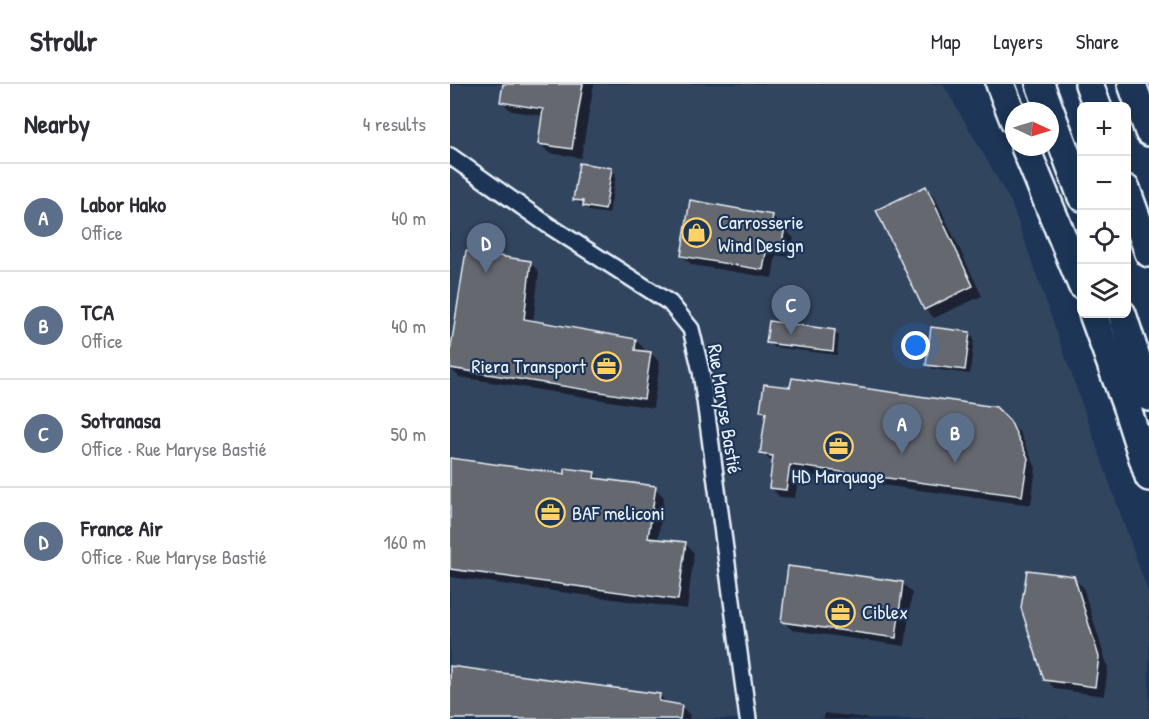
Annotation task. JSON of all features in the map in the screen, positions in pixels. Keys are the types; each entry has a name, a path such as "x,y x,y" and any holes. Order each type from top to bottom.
{"highway":[{"path":"1000,84 1007,102"},
{"path":"1040,84 1077,184"},
{"path":"1089,84 1096,102"},
{"path":"1132,84 1149,132"},
{"path":"1029,156 1077,273"},
{"path":"1131,203 1149,253"},
{"path":"1094,318 1149,477"},
{"path":"1123,318 1149,397"}],"street":[{"name":"Rue Maryse Bastié","path":"450,156 548,225 670,303 691,329 701,371 748,719"}],"shaded area":[{"path":"450,84 943,84 1011,202 1149,595 1149,719 450,719"}],"building":[{"path":"503,84 583,84 572,149 538,144 543,109 500,102"},
{"path":"579,163 612,168 605,210 583,206 583,201 573,200"},
{"path":"926,186 973,286 924,310 876,210"},
{"path":"690,200 773,215 771,226 785,227 781,248 767,246 763,270 681,256"},
{"path":"466,251 531,261 524,319 636,339 635,350 651,352 644,399 450,368 450,353"},
{"path":"769,321 835,330 833,351 766,343"},
{"path":"931,327 970,332 965,370 926,365"},
{"path":"792,378 996,407 1010,421 1028,458 1022,496 790,465 786,490 769,488 773,456 760,454 766,412 760,411 764,384 790,387"},
{"name":"BAF meliconi","path":"450,458 565,474 565,468 595,472 594,478 656,486 648,538 686,542 678,600 450,569"},
{"name":"Ciblex","path":"788,566 903,582 896,638 781,622"},
{"path":"1027,570 1074,576 1099,657 1095,687 1044,680 1021,608"},
{"path":"450,666 660,694 659,701 682,705 680,719 450,719"}],"place":[{"name":"Carrosserie Wind Design","path":"697,233"},
{"name":"France Air","path":"486,273"},
{"name":"Sotranasa","path":"791,335"},
{"name":"Riera Transport","path":"607,366"},
{"name":"HD Marquage","path":"838,446"},
{"name":"Labor Hako","path":"902,454"},
{"name":"TCA","path":"955,463"},
{"name":"BAF meliconi","path":"551,513"},
{"name":"Ciblex","path":"841,612"}]}
